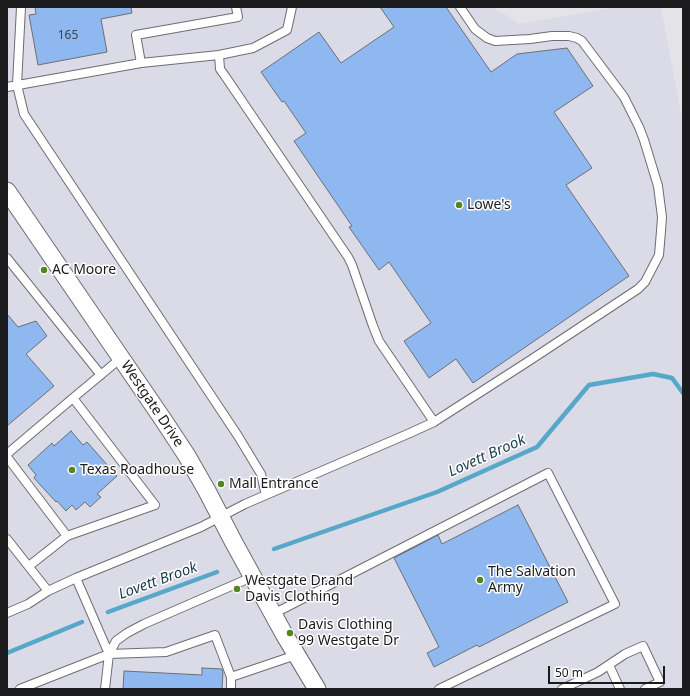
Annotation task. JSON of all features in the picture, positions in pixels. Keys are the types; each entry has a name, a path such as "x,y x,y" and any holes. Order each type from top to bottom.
{"street":[{"name":"Westgate Drive","path":"7,191 187,456 296,656 317,689"}],"lane":[{"path":"21,7 17,85 24,114 238,436 260,474 266,495"},
{"path":"141,63 136,35 238,17 236,7"},
{"path":"7,87 141,63 219,55 253,48 287,30 292,7"},
{"path":"7,613 28,604 48,591 76,578 201,527 266,495 434,422 638,289 645,282 659,255 662,217 658,186 642,133 624,97 582,41 577,38 569,36 552,36 495,41 486,38 476,29 460,7"},
{"path":"219,55 220,69 348,257 379,341 434,422"},
{"path":"7,258 101,375"},
{"path":"67,536 7,455 121,358"},
{"path":"29,566 67,536 155,505 73,398"},
{"path":"273,614 548,473 616,604 439,689"},
{"path":"7,539 48,591"},
{"path":"105,689 109,654 116,642 127,633 144,624 252,577"},
{"path":"76,578 109,654"},
{"path":"23,688 109,654 166,652 215,635 231,677 231,689"},
{"path":"562,689 598,672 625,654 643,646 660,682 645,689"},
{"path":"231,677 296,656"},
{"path":"609,665 620,689"}],"shaded area":[{"path":"7,7 493,7 520,24 616,7 661,7 683,125 683,689 7,689"}],"building":[{"path":"35,7 131,7 132,13 101,19 107,52 38,65 29,15 36,14"},
{"name":"Lowe's","path":"380,7 446,7 491,72 517,54 567,48 593,86 554,112 592,168 566,185 629,276 473,383 456,359 429,378 404,341 431,323 389,262 379,270 349,227 352,226 294,141 306,133 284,101 282,102 261,72 319,32 341,63 394,27"},
{"path":"7,314 18,327 36,321 47,336 26,354 54,386 7,426"},
{"name":"Texas Roadhouse","path":"71,431 83,445 87,442 117,476 97,494 101,497 90,507 85,502 76,510 72,505 66,511 34,478 36,475 28,465 52,443 54,446"},
{"name":"The Salvation Army","path":"518,505 568,602 479,647 477,645 434,667 427,653 439,647 394,558 438,535 442,544"},
{"path":"202,668 222,669 222,689 123,689 124,671 202,675"}],"waterway":[{"name":"Lovett Brook","path":"274,549 437,492 537,447 589,385 653,374 672,378 683,393"},
{"name":"Lovett Brook","path":"108,612 217,572"},
{"name":"Lovett Brook","path":"7,653 82,622"}],"place":[{"name":"Lowe's","path":"459,205"},
{"name":"AC Moore","path":"44,270"},
{"name":"Texas Roadhouse","path":"72,470"},
{"name":"Mall Entrance","path":"221,484"},
{"name":"The Salvation Army","path":"480,580"},
{"name":"Westgate Dr.and Davis Clothing","path":"237,589"},
{"name":"Davis Clothing 99 Westgate Dr","path":"290,633"}]}
